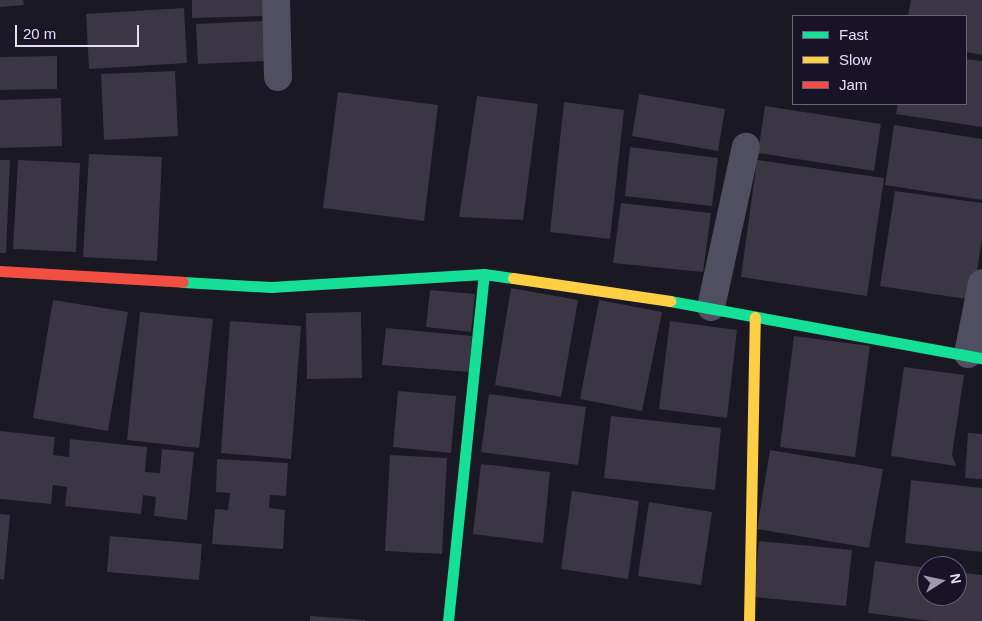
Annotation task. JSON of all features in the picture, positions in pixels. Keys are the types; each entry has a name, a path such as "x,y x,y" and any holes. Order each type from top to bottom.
{"street":[{"path":"276,0 278,77"},
{"path":"711,307 746,147"},
{"path":"0,271 271,287 484,274 711,307 755,317 975,356 982,283"},
{"path":"448,621 484,274"},
{"path":"749,621 755,317"}],"building":[{"path":"0,0 23,0 24,5 0,7"},
{"path":"192,0 263,0 263,16 192,18"},
{"path":"911,0 982,0 982,55 967,52 967,15 908,15"},
{"path":"184,8 187,63 89,69 86,14"},
{"path":"263,21 265,61 198,64 196,24"},
{"path":"57,56 57,89 0,90 0,57"},
{"path":"967,59 982,61 982,127 896,114 898,105 967,105"},
{"path":"175,71 178,136 104,140 101,74"},
{"path":"338,92 438,105 424,221 323,208"},
{"path":"639,94 725,109 718,151 632,136"},
{"path":"477,96 538,104 523,220 459,217"},
{"path":"61,98 62,146 0,148 0,100"},
{"path":"564,102 624,110 610,239 550,232"},
{"path":"765,106 881,124 874,171 758,153"},
{"path":"894,125 982,139 982,200 885,185"},
{"path":"630,147 718,158 712,206 625,196"},
{"path":"89,154 162,157 157,261 83,257"},
{"path":"0,160 10,160 6,253 0,253"},
{"path":"18,160 80,163 76,252 13,249"},
{"path":"757,160 884,178 867,296 741,277"},
{"path":"895,191 982,203 982,238 973,300 880,286"},
{"path":"621,203 711,213 703,272 613,263"},
{"path":"511,288 578,300 561,397 495,385"},
{"path":"430,290 475,294 471,332 426,327"},
{"path":"53,300 128,312 108,431 33,418"},
{"path":"599,300 662,312 642,411 580,399"},
{"path":"140,312 213,319 199,448 127,440"},
{"path":"361,312 362,378 307,379 306,313"},
{"path":"230,321 301,326 291,459 221,453"},
{"path":"670,321 737,330 727,418 659,409"},
{"path":"386,328 472,336 469,372 382,365"},
{"path":"794,336 870,346 855,457 780,447"},
{"path":"904,367 964,375 952,455 956,466 891,456"},
{"path":"398,391 456,396 451,453 393,447"},
{"path":"489,394 586,407 578,465 481,452"},
{"path":"611,416 721,428 715,490 604,478"},
{"path":"0,431 55,437 53,455 69,457 70,439 147,447 145,472 160,473 162,449 194,452 187,520 154,516 156,497 143,495 141,514 65,506 67,487 53,485 51,504 0,499"},
{"path":"968,433 982,434 982,479 965,478"},
{"path":"770,450 883,469 869,548 757,529"},
{"path":"390,455 447,458 442,554 385,551"},
{"path":"217,459 288,463 286,496 270,495 269,508 285,510 283,549 212,544 215,509 228,510 230,493 216,492"},
{"path":"481,464 550,472 543,543 473,534"},
{"path":"911,480 982,488 982,552 905,543"},
{"path":"572,491 639,501 628,579 561,569"},
{"path":"649,502 712,512 701,585 638,576"},
{"path":"0,514 10,515 4,580 0,579"},
{"path":"110,536 202,544 199,580 107,572"},
{"path":"759,541 852,550 846,606 753,597"},
{"path":"875,561 917,567 917,606 967,606 967,573 982,575 982,621 930,621 868,613"},
{"path":"310,616 365,620 365,621 310,621"}],"traffic: fast":[{"path":"183,282 271,287 484,274 513,278"},
{"path":"448,621 484,274"},
{"path":"670,301 982,358"}],"traffic: slow":[{"path":"513,278 670,301"},
{"path":"749,621 755,317"}],"traffic: jam":[{"path":"0,271 183,282"}]}
